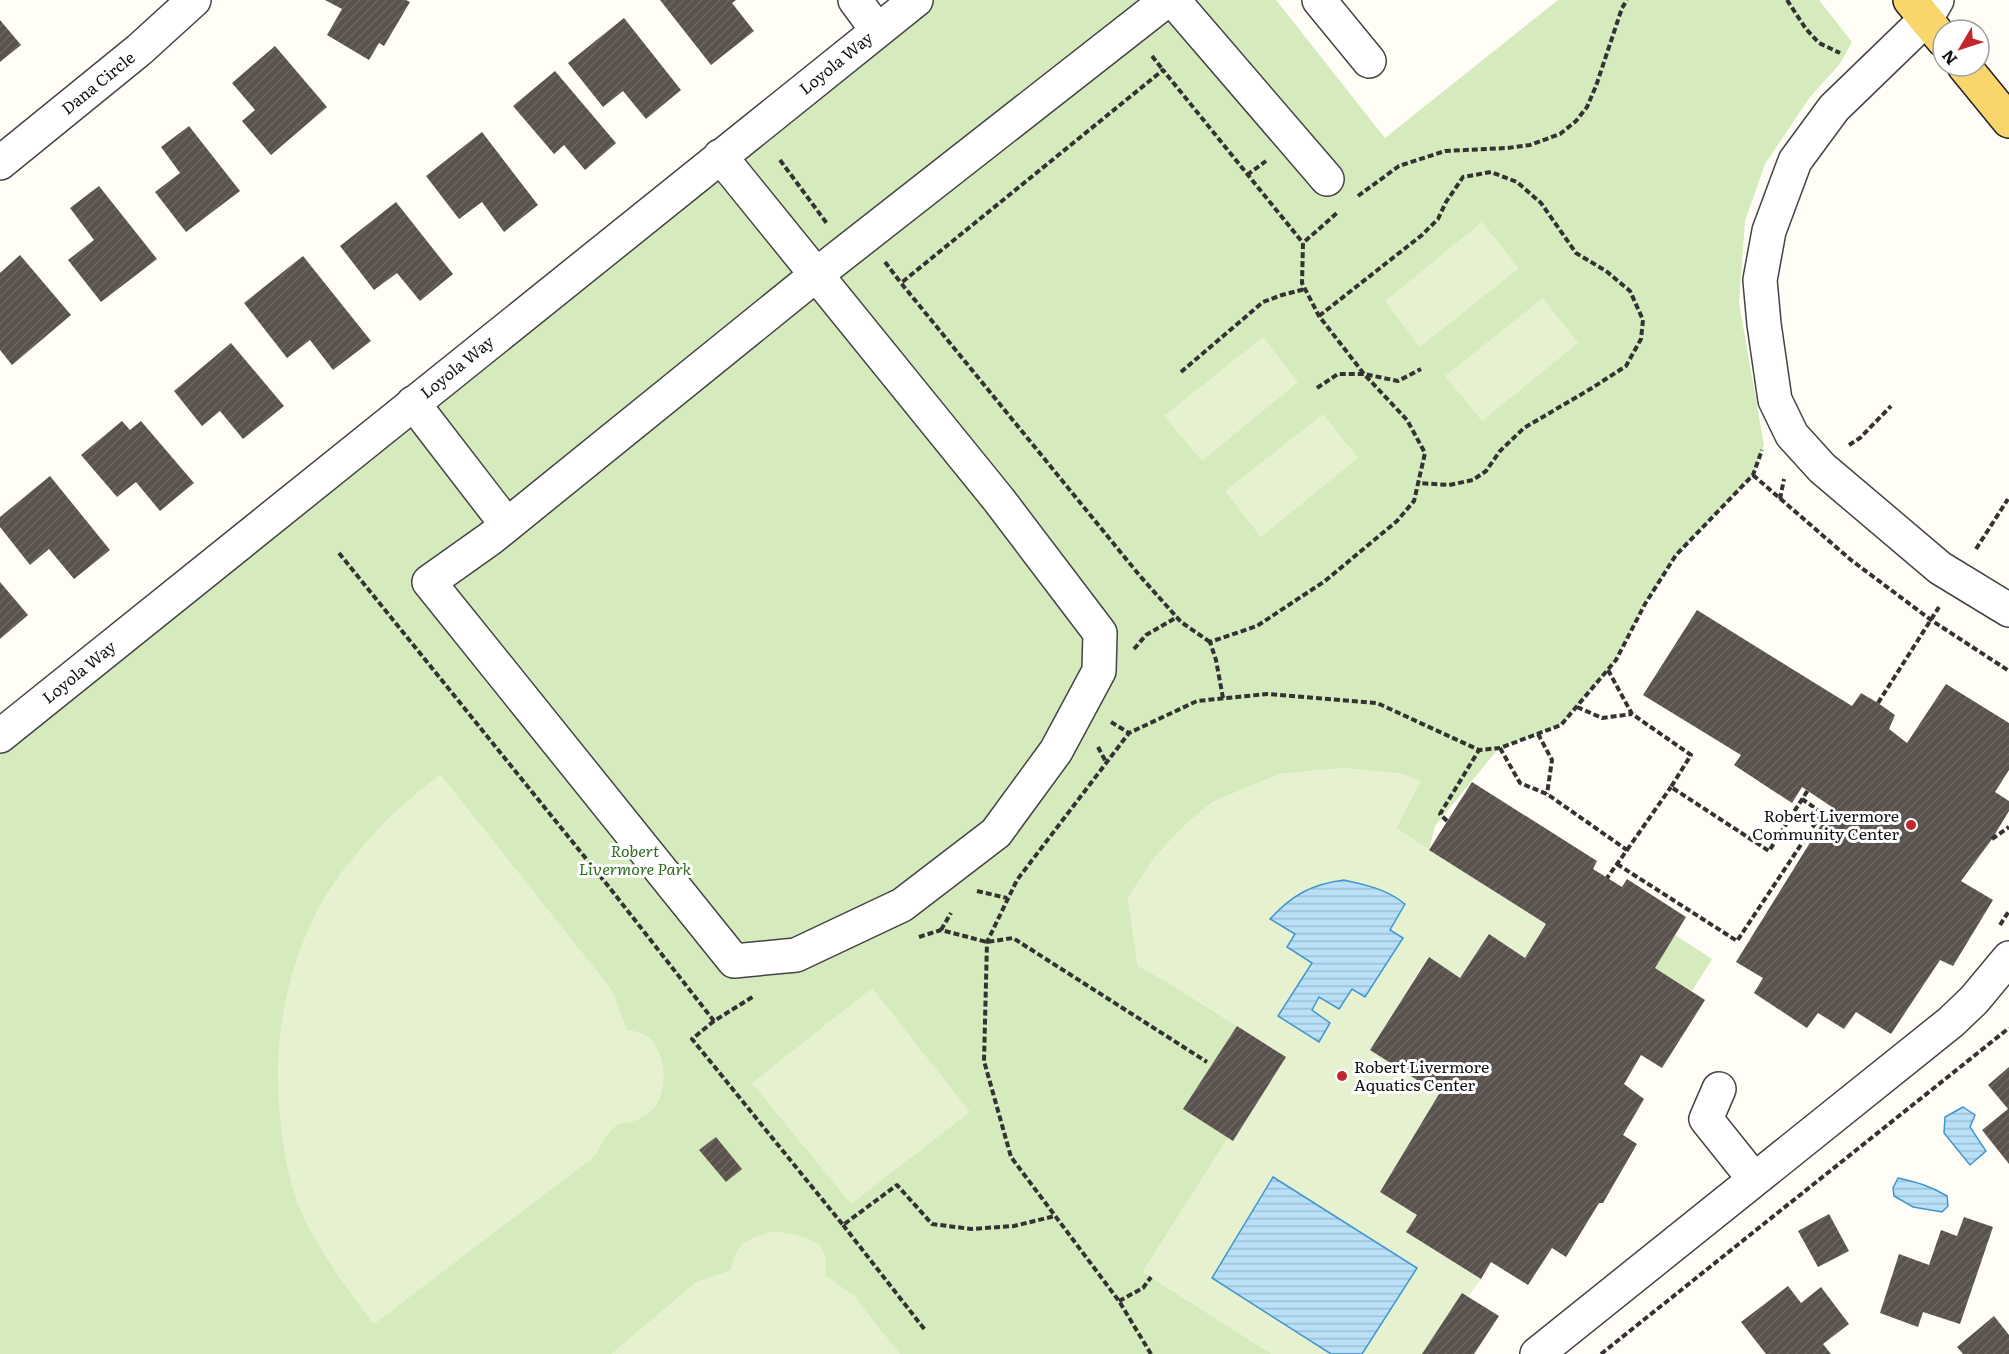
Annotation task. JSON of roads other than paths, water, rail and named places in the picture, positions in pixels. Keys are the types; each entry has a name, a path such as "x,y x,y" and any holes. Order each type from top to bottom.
{"main road":[{"path":"1974,78 2008,118"}],"street":[{"name":"Dana Circle","path":"0,163 139,50 194,0"},
{"path":"855,0 877,30"},
{"name":"Loyola Way","path":"0,736 916,0"},
{"path":"720,156 816,275 999,500 1100,633 1099,671 1056,751 996,833 902,904 860,925 796,956 734,961 429,582 507,525 816,275 1167,0"},
{"path":"1173,0 1327,179"},
{"path":"1319,0 1369,61"},
{"path":"1929,15 1834,108 1795,161 1769,231 1760,280 1764,324 1776,400 1792,435 1822,468 1940,568 2009,610"},
{"path":"413,404 507,525"},
{"path":"1537,1354 1951,1022 1974,1000 2009,958"},
{"path":"1719,1089 1706,1119 1754,1179"}],"water":[{"path":"1344,880 1383,891 1405,904 1390,930 1403,938 1365,997 1352,989 1339,1009 1319,997 1312,1010 1330,1023 1319,1042 1278,1016 1312,963 1287,947 1295,934 1270,919 1286,903 1303,892 1322,884"},
{"path":"1963,1107 1975,1115 1970,1127 1986,1151 1970,1165 1944,1133 1945,1117"},
{"path":"1273,1177 1417,1268 1362,1354 1331,1354 1212,1278"},
{"path":"1898,1178 1923,1185 1947,1196 1948,1206 1942,1212 1913,1207 1894,1196 1893,1188"}],"place":[{"name":"Robert Livermore Community Center","path":"1911,825"},
{"name":"Robert Livermore Aquatics Center","path":"1342,1076"}],"park label":[{"name":"Robert Livermore Park","path":"635,860"}]}
